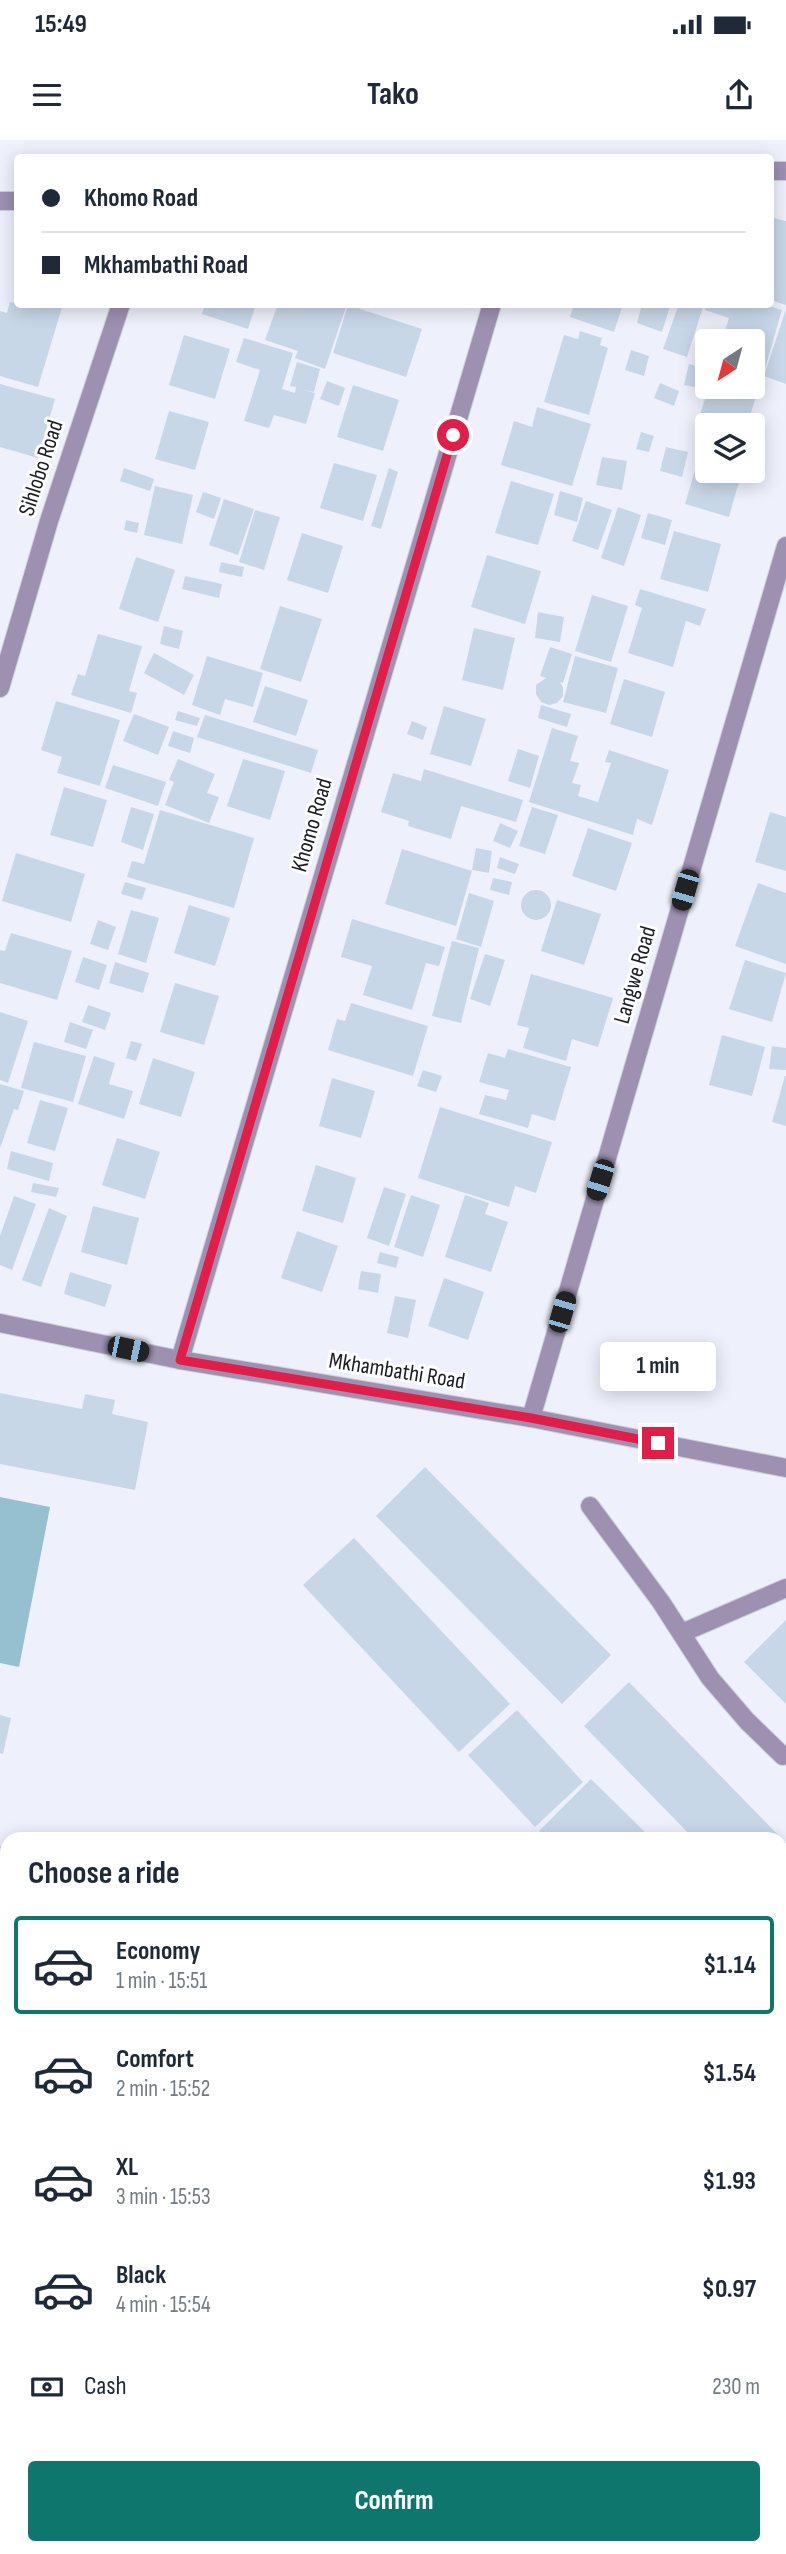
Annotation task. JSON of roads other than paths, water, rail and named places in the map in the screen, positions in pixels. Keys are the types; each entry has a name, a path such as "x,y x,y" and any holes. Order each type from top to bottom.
{"street":[{"name":"Sihlobo Road","path":"0,688 49,521 120,308"},
{"name":"Khomo Road","path":"180,1360 491,308"},
{"name":"Langwe Road","path":"531,1418 786,546"},
{"name":"Mkhambathi Road","path":"0,1323 180,1360 531,1418 786,1468"},
{"path":"590,1506 682,1633 710,1678 783,1756"},
{"path":"682,1633 786,1588"}],"water":[{"path":"0,1497 50,1507 19,1667 0,1663"}]}
